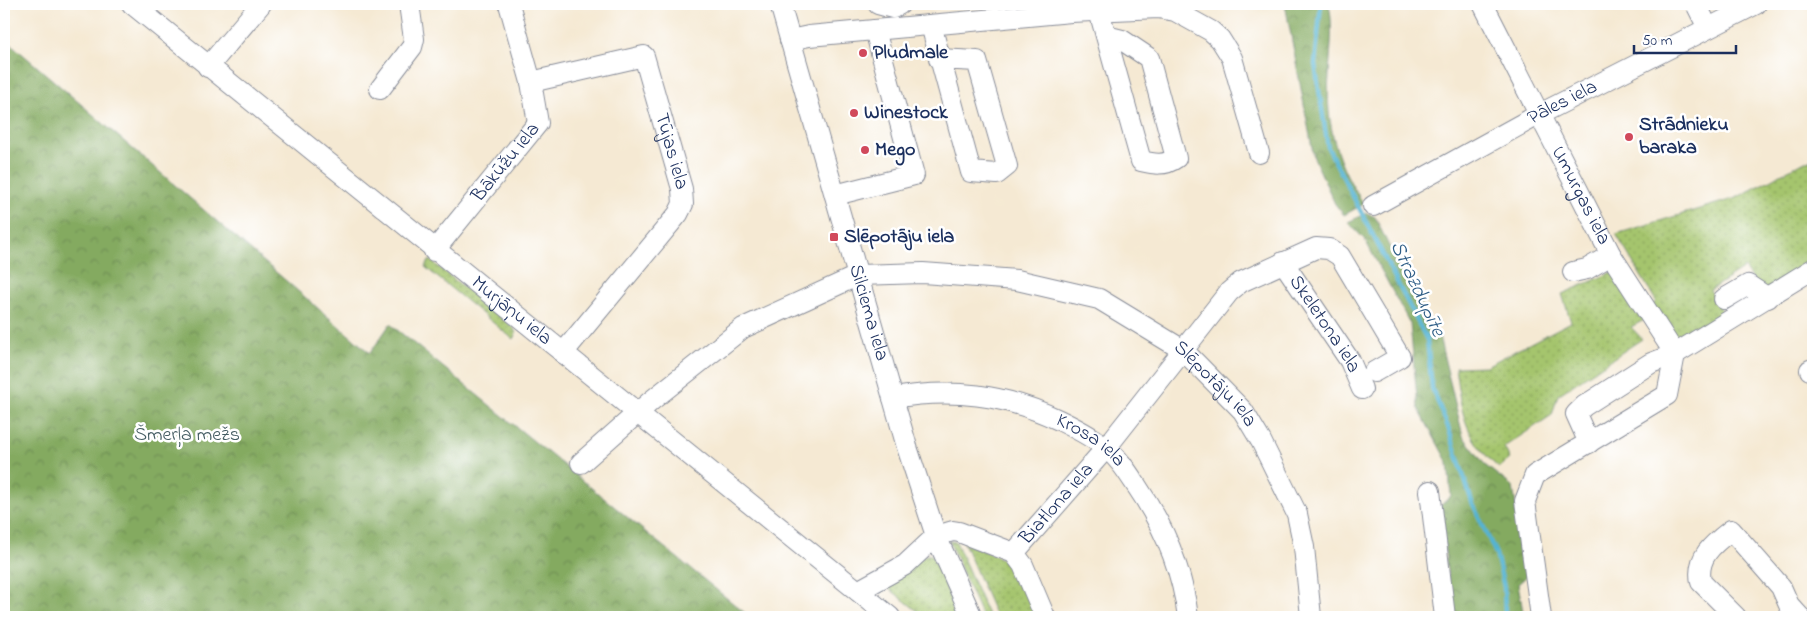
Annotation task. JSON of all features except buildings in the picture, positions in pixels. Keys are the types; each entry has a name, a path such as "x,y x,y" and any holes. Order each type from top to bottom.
{"street":[{"name":"Murjāņu iela","path":"132,4 434,251 890,617"},
{"path":"208,67 261,4"},
{"path":"380,89 412,47 414,38 409,4"},
{"name":"Bākūžu iela","path":"434,251 538,123 531,82 509,4"},
{"name":"Silciema iela","path":"780,4 893,398 936,536 972,617"},
{"name":"Umurgas iela","path":"1483,4 1610,255 1675,354"},
{"path":"1696,4 1708,28"},
{"name":"Pāles iela","path":"1373,206 1538,115 1756,4"},
{"path":"835,195 914,175 884,29 890,5"},
{"path":"790,40 808,36 931,25 1074,8 1099,10 1158,8 1175,12 1211,31 1220,39 1232,58 1260,153"},
{"path":"1099,10 1106,36 1141,160 1157,164 1170,162 1176,158 1149,58 1122,40 1106,36"},
{"path":"931,25 940,60 970,172 996,174 1007,166 977,61 940,60"},
{"name":"Tūjas iela","path":"531,82 644,56 682,189 683,204 678,214 563,353"},
{"name":"Biatlona iela","path":"1014,553 1106,448 1182,350 1241,282 1316,248 1329,249 1340,256 1400,357 1374,372"},
{"path":"1573,272 1587,269 1610,255"},
{"name":"Skeletona iela","path":"1283,262 1350,361 1362,389"},
{"path":"1588,444 1576,414 1584,406 1651,363 1675,354 1813,269"},
{"name":"Slēpotāju iela","path":"580,463 639,414 651,401 743,328 859,275 913,273 970,275 1017,280 1057,288 1098,299 1182,350 1198,363 1243,411 1294,508 1304,547 1311,617"},
{"path":"1724,299 1748,285 1768,298"},
{"path":"1541,617 1525,501 1535,475 1667,394 1675,354"},
{"name":"Krosa iela","path":"893,398 950,392 1005,399 1031,407 1088,434 1121,463 1164,531 1182,582 1188,617"},
{"path":"1430,491 1444,617"},
{"path":"1736,617 1701,582 1700,575 1701,562 1706,553 1731,530 1781,587 1789,605 1800,617"},
{"path":"858,591 905,564 936,536 959,532 1014,553 1023,565 1046,617"}],"green space":[{"path":"1285,4 1329,4 1331,31 1328,93 1331,127 1340,159 1364,204 1344,215 1335,204 1314,158"},
{"name":"Šmerļa mežs","path":"4,38 370,353 390,324 750,617 4,617"},
{"path":"1813,160 1813,263 1767,291 1758,287 1744,268 1710,290 1724,314 1701,328 1696,325 1673,338 1652,306 1656,301 1616,234 1736,198 1805,161"},
{"path":"1367,213 1375,217 1403,275 1439,336 1463,436 1486,466 1513,487 1527,576 1518,584 1524,617 1452,617 1440,506 1451,496 1448,463 1418,408 1410,324 1365,240 1348,222"},
{"path":"430,260 513,327 516,333 513,339 425,267"},
{"path":"1615,271 1646,319 1631,327 1642,339 1558,395 1552,415 1504,447 1510,459 1499,468 1478,446 1466,423 1459,397 1455,367 1486,366 1571,322 1562,294"},
{"path":"949,541 956,542 989,617 982,617"},
{"path":"964,543 995,555 1016,568 1040,617 996,617"},
{"path":"926,555 932,555 959,617 925,617 886,586"}],"waterway":[{"name":"Strazdupīte","path":"1321,4 1315,64 1328,148 1427,340 1432,388 1448,427 1472,502 1496,554 1504,587 1505,617"}],"place":[{"name":"Pludmale","path":"863,53"},
{"name":"Winestock","path":"854,113"},
{"name":"Strādnieku baraka","path":"1629,137"},
{"name":"Mego","path":"865,150"},
{"name":"Slēpotāju iela","path":"834,237"}]}
